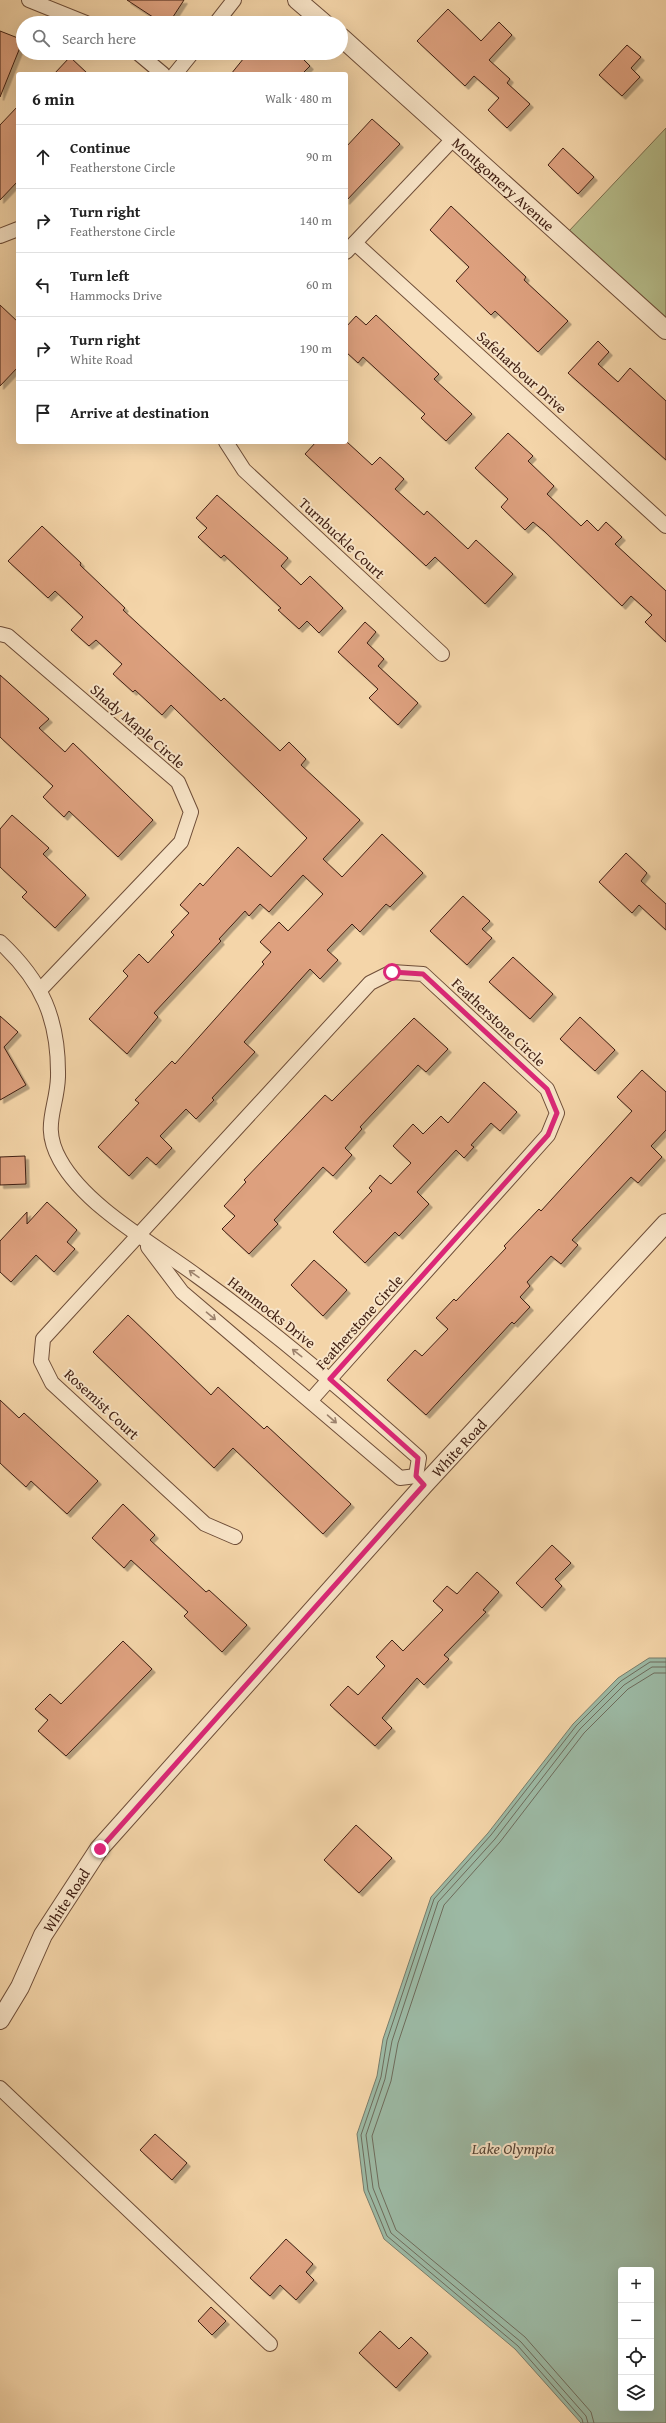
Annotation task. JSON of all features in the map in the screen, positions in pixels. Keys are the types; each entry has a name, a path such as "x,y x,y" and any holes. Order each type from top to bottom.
{"street":[{"path":"29,0 69,16"},
{"path":"221,16 234,0"},
{"path":"297,0 316,16"},
{"name":"Montgomery Avenue","path":"348,43 666,330"},
{"path":"146,60 161,72"},
{"path":"177,72 186,60"},
{"path":"350,248 454,138"},
{"path":"0,236 16,230"},
{"name":"Safeharbour Drive","path":"350,248 666,526"},
{"name":"Turnbuckle Court","path":"227,444 244,470 442,654"},
{"name":"Shady Maple Circle","path":"0,634 8,636 178,782 191,812 181,842 41,989"},
{"name":"Hammocks Drive","path":"0,942 21,961 41,989 52,1022 58,1078 49,1126 59,1159 85,1192 139,1236 197,1276 330,1379 418,1458 420,1481 400,1478 311,1400 182,1292 139,1236"},
{"name":"Featherstone Circle","path":"139,1236 370,983 392,972 423,974 547,1089 557,1113 548,1135 311,1400"},
{"name":"White Road","path":"0,2020 20,1987 43,1935 100,1849 420,1481 666,1223"},
{"name":"Rosemist Court","path":"139,1236 43,1339 41,1360 52,1383 205,1524 235,1537"},
{"path":"0,2088 270,2344"}],"green space":[{"path":"666,128 666,318 569,231"}],"water":[{"name":"Lake Olympia","path":"649,1658 666,1658 666,2423 581,2423 515,2349 384,2239 364,2191 357,2134 377,2076 383,2039 431,1897 488,1833 573,1724 618,1678"}],"building":[{"path":"127,0 184,0 174,16 151,16"},
{"path":"448,9 481,41 499,22 512,35 489,60 510,79 507,83 530,104 507,128 488,110 499,98 474,76 465,86 417,41"},
{"path":"0,31 16,37 16,57 0,97"},
{"path":"627,45 641,57 631,68 640,77 622,96 599,75"},
{"path":"67,60 73,60 86,72 56,72"},
{"path":"242,60 304,60 310,66 304,72 233,72"},
{"path":"16,108 16,183 0,200 0,125"},
{"path":"372,119 400,144 348,199 348,145"},
{"path":"563,148 594,177 578,194 548,165"},
{"path":"451,206 526,277 524,280 568,321 538,352 495,311 491,315 456,281 469,267 430,230"},
{"path":"0,305 16,320 16,369 0,386"},
{"path":"376,315 439,374 434,379 472,414 446,441 421,418 425,414 363,357 358,363 348,354 348,325 356,316 366,325"},
{"path":"598,341 609,352 598,364 618,382 630,368 666,401 666,460 568,373"},
{"path":"508,433 533,456 528,461 554,486 547,494 581,526 587,520 598,531 606,522 622,537 615,544 666,591 666,642 645,622 652,615 631,596 622,606 533,522 525,530 501,507 508,499 475,468"},
{"path":"348,443 372,465 380,457 404,479 395,489 424,515 427,511 468,549 476,540 513,574 485,604 435,557 426,566 305,454 314,444"},
{"path":"217,495 288,558 281,566 301,585 310,576 343,608 319,633 307,621 299,629 278,610 281,608 224,555 221,558 198,537 207,528 196,518"},
{"path":"42,526 125,608 123,610 221,701 224,698 280,751 289,742 306,759 301,765 360,820 323,859 342,877 382,834 423,873 390,907 386,904 360,932 352,924 327,950 338,960 320,979 310,969 244,1042 255,1052 212,1098 214,1100 196,1119 186,1109 160,1136 172,1148 156,1165 147,1157 129,1176 98,1147 139,1103 135,1100 172,1061 175,1064 264,964 262,962 271,952 260,942 279,922 288,931 323,894 303,875 269,912 260,904 249,916 245,911 219,939 221,941 154,1013 158,1017 127,1054 89,1019 128,976 123,971 139,954 148,963 174,935 171,932 189,913 180,905 200,883 203,886 238,847 271,877 307,838 171,705 162,715 135,690 133,692 113,674 122,664 96,640 89,646 71,630 83,617 55,591 48,598 8,561"},
{"path":"365,622 376,632 367,643 384,659 378,666 418,703 398,725 369,698 378,689 338,652"},
{"path":"0,675 49,719 39,728 65,752 73,743 153,820 118,857 69,811 64,817 43,797 53,786 0,737"},
{"path":"12,815 49,848 43,854 86,895 55,928 22,897 27,892 0,867 0,829"},
{"path":"626,853 647,873 641,881 666,904 666,930 639,905 632,913 599,882"},
{"path":"463,896 490,921 482,929 492,938 467,965 430,931"},
{"path":"513,957 553,994 530,1019 489,982"},
{"path":"0,1016 18,1032 4,1047 26,1085 0,1100"},
{"path":"580,1017 615,1050 595,1071 560,1039"},
{"path":"414,1018 448,1049 426,1072 418,1065 360,1127 362,1129 345,1148 352,1155 333,1176 323,1167 274,1220 278,1224 249,1254 222,1229 235,1216 224,1206 246,1182 244,1180 325,1095 332,1101"},
{"path":"642,1070 666,1092 666,1130 651,1146 662,1157 638,1183 631,1177 572,1240 578,1245 561,1264 551,1256 527,1282 530,1286 520,1297 530,1307 514,1324 512,1322 426,1415 387,1380 415,1350 422,1356 448,1329 436,1318 454,1299 456,1301 506,1248 504,1246 539,1209 541,1211 632,1111 617,1097"},
{"path":"484,1082 517,1112 500,1131 491,1123 471,1145 474,1147 464,1158 456,1150 417,1192 429,1204 399,1236 395,1232 365,1263 333,1232 372,1191 369,1188 380,1175 391,1184 411,1163 393,1146 413,1124 423,1134 441,1116 448,1123"},
{"path":"25,1156 26,1184 0,1185 0,1157"},
{"path":"47,1202 77,1230 67,1242 75,1249 54,1272 36,1255 11,1282 0,1272 0,1241 27,1212 27,1224"},
{"path":"314,1260 347,1290 323,1316 291,1285"},
{"path":"128,1315 211,1395 218,1387 264,1429 267,1426 351,1504 323,1534 233,1448 214,1468 93,1352"},
{"path":"0,1400 19,1418 24,1413 98,1481 67,1514 31,1481 26,1487 0,1463"},
{"path":"123,1504 155,1535 150,1540 206,1592 209,1590 247,1625 222,1652 184,1616 188,1612 131,1560 124,1568 92,1538"},
{"path":"552,1545 571,1563 555,1579 562,1586 542,1608 516,1583"},
{"path":"477,1572 499,1592 483,1610 486,1612 444,1655 449,1659 424,1685 417,1678 382,1718 392,1728 375,1746 330,1705 348,1686 358,1695 385,1666 376,1657 392,1640 403,1651 443,1610 433,1601 447,1586 457,1594"},
{"path":"123,1641 152,1669 66,1756 38,1731 48,1720 35,1709 50,1694 61,1704"},
{"path":"356,1825 392,1858 359,1893 324,1860"},
{"path":"155,2134 187,2163 172,2180 140,2150"},
{"path":"286,2239 313,2264 306,2272 314,2280 296,2300 280,2285 270,2296 250,2278"},
{"path":"211,2307 226,2321 212,2335 198,2321"},
{"path":"380,2331 399,2349 411,2337 428,2353 396,2388 359,2353"}],"route":[{"path":"100,1849 424,1485 416,1476 418,1458 330,1379 548,1135 557,1113 547,1089 423,974 392,972"}]}
